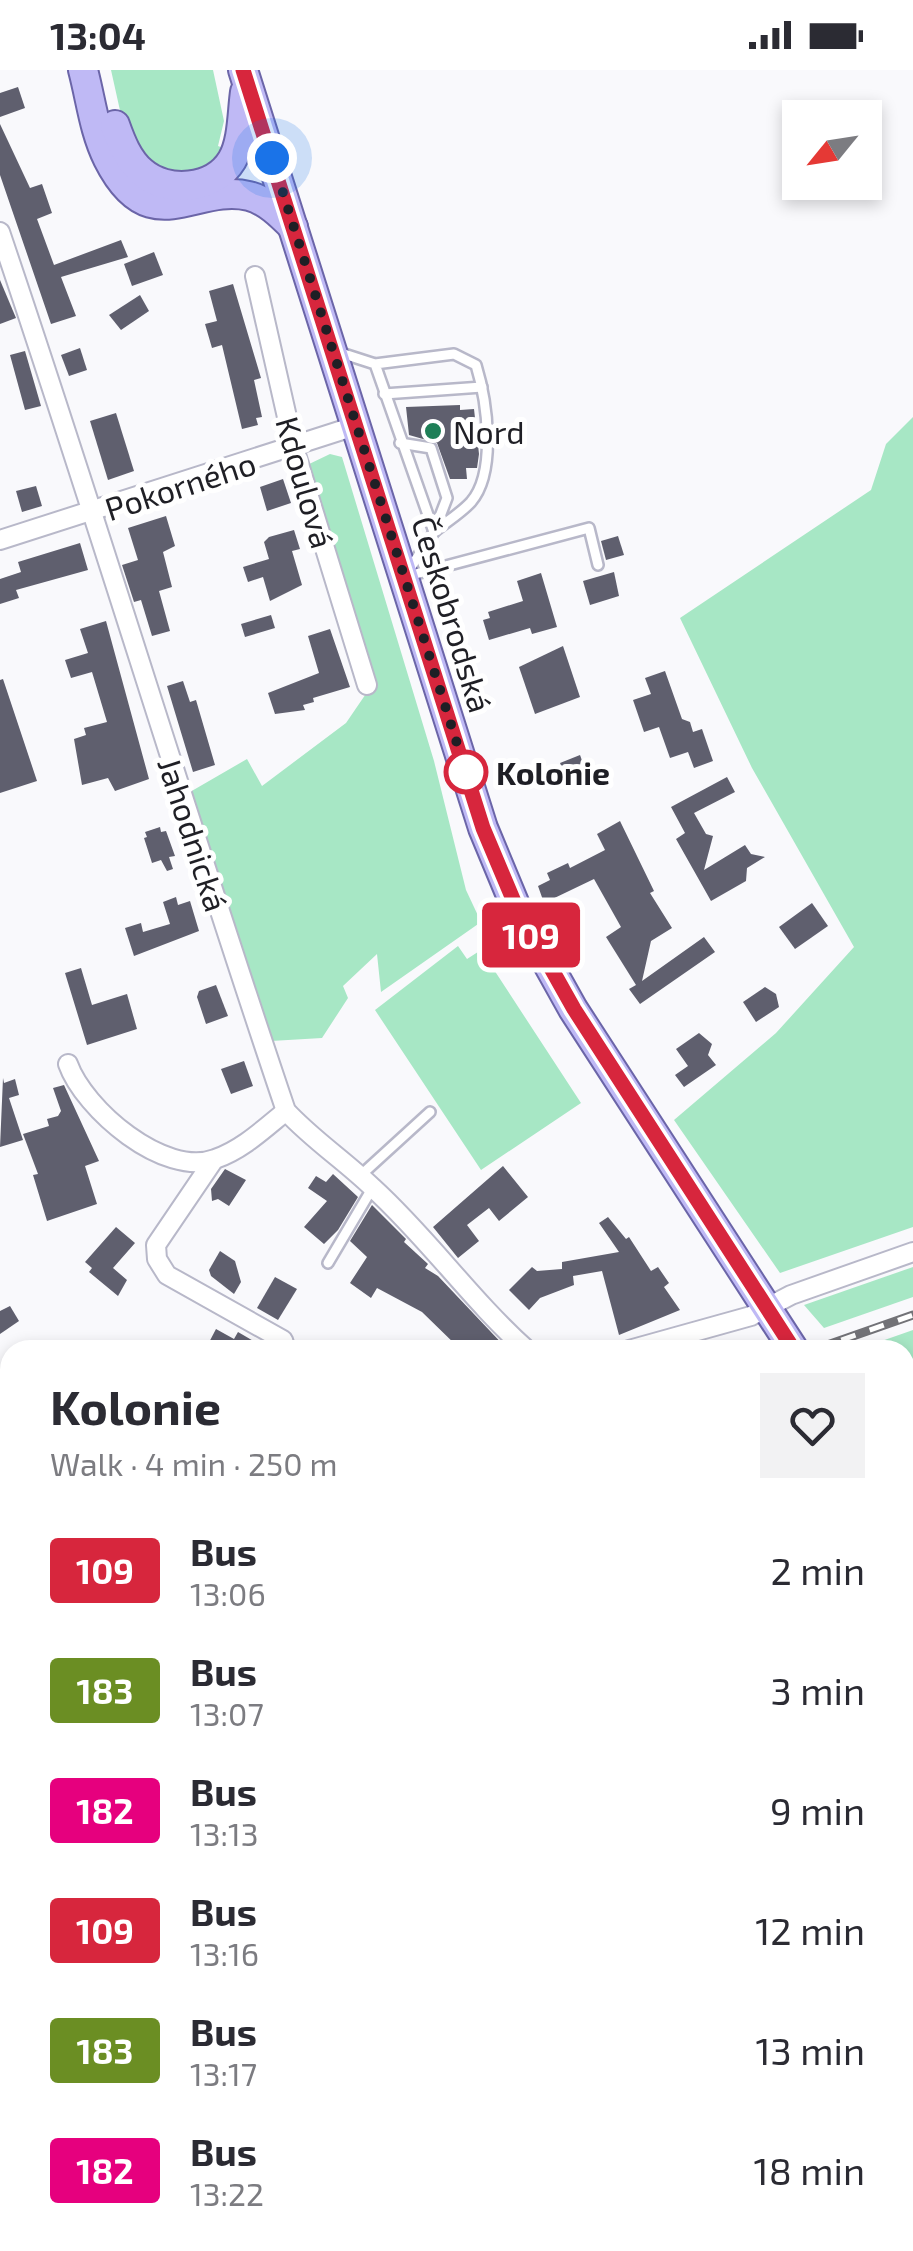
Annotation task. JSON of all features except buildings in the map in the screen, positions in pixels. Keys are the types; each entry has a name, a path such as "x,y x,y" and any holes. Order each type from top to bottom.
{"main road":[{"path":"83,70 102,145 132,192 165,204 252,197 295,229"},
{"path":"103,70 124,149 140,171 174,186 208,180 232,159 245,76"},
{"name":"Českobrodská","path":"245,76 483,828 506,888 574,1009 787,1340"},
{"path":"216,198 262,172 272,158"}],"street":[{"name":"Jahodnická","path":"0,232 94,512 184,809 286,1111 320,1148 366,1182 487,1314 516,1340"},
{"name":"Kdoulová","path":"255,276 294,448 367,685"},
{"name":"Pokorného","path":"0,540 358,425"},
{"path":"68,1064 73,1077 112,1122 142,1144 182,1161 212,1161"},
{"path":"283,1340 167,1274 157,1259 156,1245 212,1161 286,1111"},
{"path":"666,1340 769,1312 791,1295 913,1252"}],"lane":[{"path":"334,351 375,364 454,354 476,366 482,387 485,477 471,502 434,532"},
{"path":"375,364 434,532"},
{"path":"384,394 482,387"},
{"path":"400,443 431,448 447,498 434,532 405,577"},
{"path":"405,577 590,528 598,565"},
{"path":"328,1263 366,1182 430,1112"}],"green space":[{"path":"111,70 213,70 224,121 218,146 226,149 220,160 188,179 146,167 125,133"},
{"path":"913,417 913,1227 780,1273 674,1120 776,1033 854,947 752,768 680,618 871,490 886,444"},
{"path":"330,454 342,457 434,761 466,890 481,922 381,992 377,954 343,986 348,998 322,1038 271,1041 190,792 247,759 262,786 346,723 374,682 305,466"},
{"path":"458,946 467,959 481,950 581,1103 481,1170 375,1010"},
{"path":"913,1267 913,1297 824,1328 804,1305"},
{"path":"913,1330 913,1340 884,1340"}],"railway":[{"path":"842,1340 913,1315"}],"bus line":[{"name":"109","path":"243,70 483,828 506,888 574,1009 788,1340"}],"place":[{"name":"Nord","path":"433,431"},
{"name":"Kolonie","path":"466,772"}],"route":[{"path":"272,158 466,772"}]}
